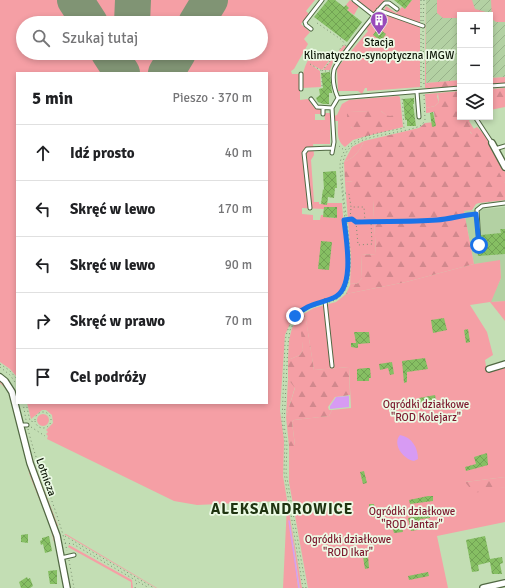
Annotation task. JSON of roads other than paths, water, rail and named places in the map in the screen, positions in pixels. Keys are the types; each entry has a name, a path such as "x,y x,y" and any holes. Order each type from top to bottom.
{"street":[{"path":"494,146 505,167"},
{"path":"489,369 505,364"},
{"name":"Lotnicza","path":"0,377 5,381 12,392 30,464 57,536 67,588"},
{"path":"483,588 505,583"}],"lane":[{"path":"311,30 306,26 305,22 322,0"},
{"path":"354,0 373,15"},
{"path":"338,98 334,88 334,72 336,65 378,10 387,2 397,9"},
{"path":"378,10 422,26"},
{"path":"301,74 301,88"},
{"path":"493,86 505,86"},
{"path":"338,98 457,88"},
{"path":"419,117 421,92"},
{"path":"332,153 334,142 332,108 338,98"},
{"path":"311,99 317,107 332,108"},
{"path":"323,108 323,114"},
{"path":"478,120 494,146 505,146"},
{"path":"310,208 304,153 307,149 332,148"},
{"path":"479,245 476,214 479,207 505,203"},
{"path":"325,302 332,366"},
{"path":"20,425 27,424"},
{"path":"61,558 74,555"}],"waterway":[{"path":"289,521 299,588"}],"place":[{"name":"Stacja Klimatyczno-synoptyczna IMGW","path":"379,35"}],"district":[{"name":"ALEKSANDROWICE","path":"282,509"}],"park label":[{"name":"Ogródki działkowe \"ROD Kolejarz\"","path":"426,410"},
{"name":"Ogródki działkowe \"ROD Jantar\"","path":"412,517"},
{"name":"Ogródki działkowe \"ROD Ikar\"","path":"348,545"}]}
